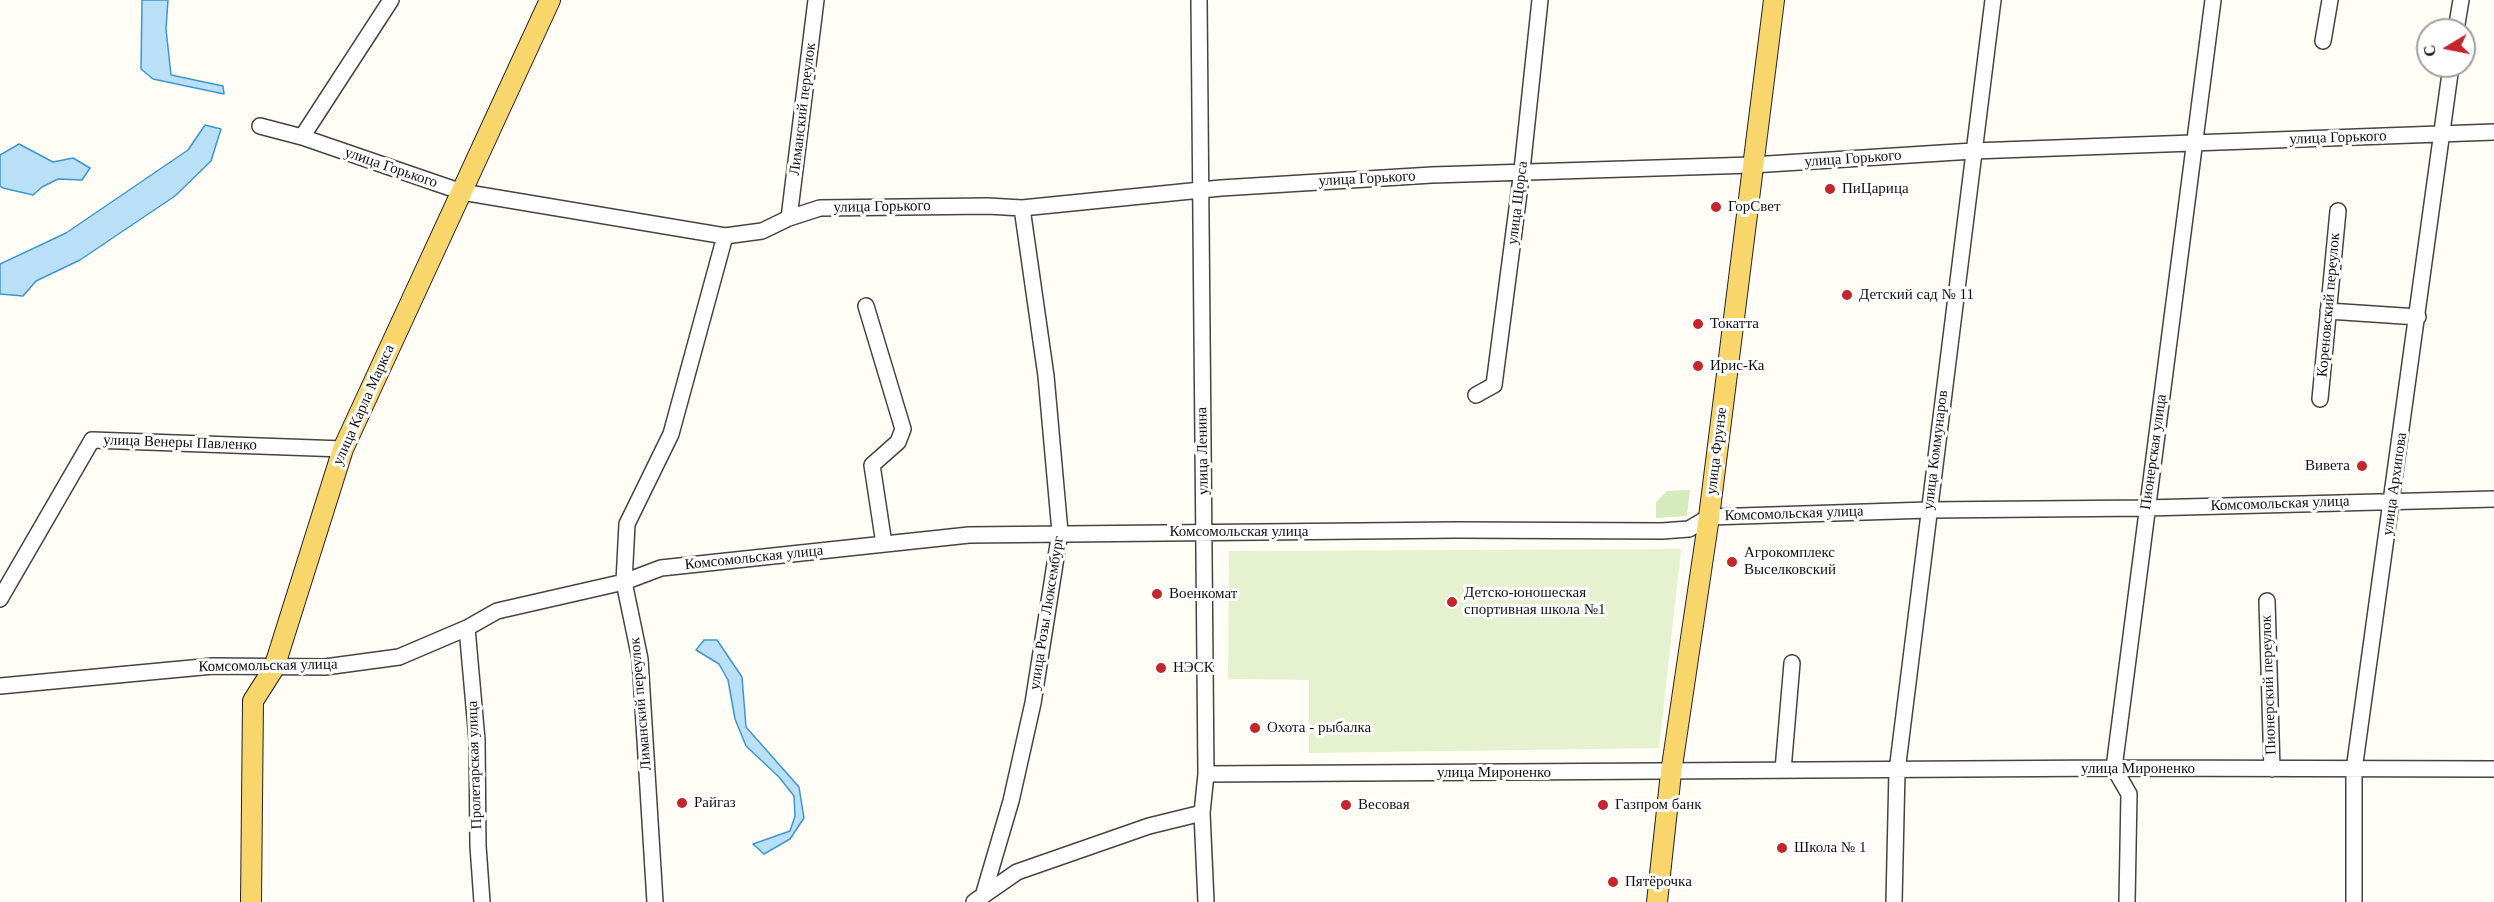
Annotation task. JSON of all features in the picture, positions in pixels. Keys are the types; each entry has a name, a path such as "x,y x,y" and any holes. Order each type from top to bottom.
{"main road":[{"name":"улица Карла Маркса","path":"251,902 253,701 274,668 343,449 550,0"},
{"name":"улица Фрунзе","path":"1657,902 1671,773 1709,517 1773,0"}],"street":[{"path":"302,137 391,0"},
{"name":"Лиманский переулок","path":"789,218 816,0"},
{"name":"улица Ленина","path":"1199,0 1206,774 1202,813 1206,902"},
{"name":"улица Щорса","path":"1476,395 1494,385 1522,170 1540,0"},
{"name":"улица Коммунаров","path":"1894,902 1898,771 1928,510 1993,0"},
{"name":"Пионерская улица","path":"2114,768 2213,0"},
{"path":"2323,41 2330,0"},
{"path":"2459,18 2461,0"},
{"name":"улица Архипова","path":"2354,902 2354,770 2449,78"},
{"name":"улица Горького","path":"260,126 302,137 462,192 725,236 762,231 789,218 820,208 988,206 1022,208 1201,190 1522,170 1752,165 1973,151 2494,132"},
{"name":"улица Розы Люксембург","path":"978,899 1011,801 1033,704 1060,532 1046,376 1022,208"},
{"name":"Кореновский переулок","path":"2320,399 2338,211"},
{"name":"Лиманский переулок","path":"655,902 640,659 624,582 627,524 671,434 725,236"},
{"path":"866,306 903,429 898,442 872,465 884,544"},
{"path":"2328,311 2418,317"},
{"name":"улица Венеры Павленко","path":"0,599 92,440 343,449"},
{"name":"Комсомольская улица","path":"0,686 213,666 324,667 399,657 467,628 497,611 624,582 661,568 969,535 1060,532 1662,531 1689,529 1709,517 1928,510 2146,508 2494,499"},
{"name":"Пионерский переулок","path":"2267,602 2272,769"},
{"name":"Пролетарская улица","path":"467,628 477,740 477,818 482,902"},
{"path":"1783,770 1792,663"},
{"path":"2114,768 2129,794 2127,902"},
{"name":"улица Мироненко","path":"1206,774 1671,773 2114,768 2494,770"},
{"path":"978,899 1017,872 1149,826 1202,813"}],"green space":[{"path":"1690,490 1687,516 1656,518 1656,502 1667,491"},
{"name":"Детско-юношеская спортивная школа №1","path":"1681,549 1659,748 1309,753 1309,680 1228,679 1229,551"}],"water":[{"path":"142,0 168,0 166,29 171,75 223,86 224,94 153,79 141,69"},
{"path":"205,125 221,129 211,161 175,196 80,260 36,281 23,296 0,294 0,264 66,233 188,150"},
{"path":"19,144 53,162 73,158 90,168 82,180 58,179 42,187 33,195 3,188 0,186 0,155"},
{"path":"704,640 717,640 742,677 746,727 799,787 804,818 790,839 764,854 753,844 790,831 795,816 794,796 779,777 746,746 735,719 728,680 719,664 696,650"}],"place":[{"name":"ПиЦарица","path":"1830,189"},
{"name":"ГорСвет","path":"1716,207"},
{"name":"Детский сад № 11","path":"1847,295"},
{"name":"Токатта","path":"1698,324"},
{"name":"Ирис-Ка","path":"1698,366"},
{"name":"Вивета","path":"2362,466"},
{"name":"Агрокомплекс Выселковский","path":"1732,562"},
{"name":"Военкомат","path":"1157,594"},
{"name":"Детско-юношеская спортивная школа №1","path":"1452,602"},
{"name":"НЭСК","path":"1161,668"},
{"name":"Охота - рыбалка","path":"1255,728"},
{"name":"Райгаз","path":"682,803"},
{"name":"Весовая","path":"1346,805"},
{"name":"Газпром банк","path":"1603,805"},
{"name":"Школа № 1","path":"1782,848"},
{"name":"Пятёрочка","path":"1613,882"}]}
